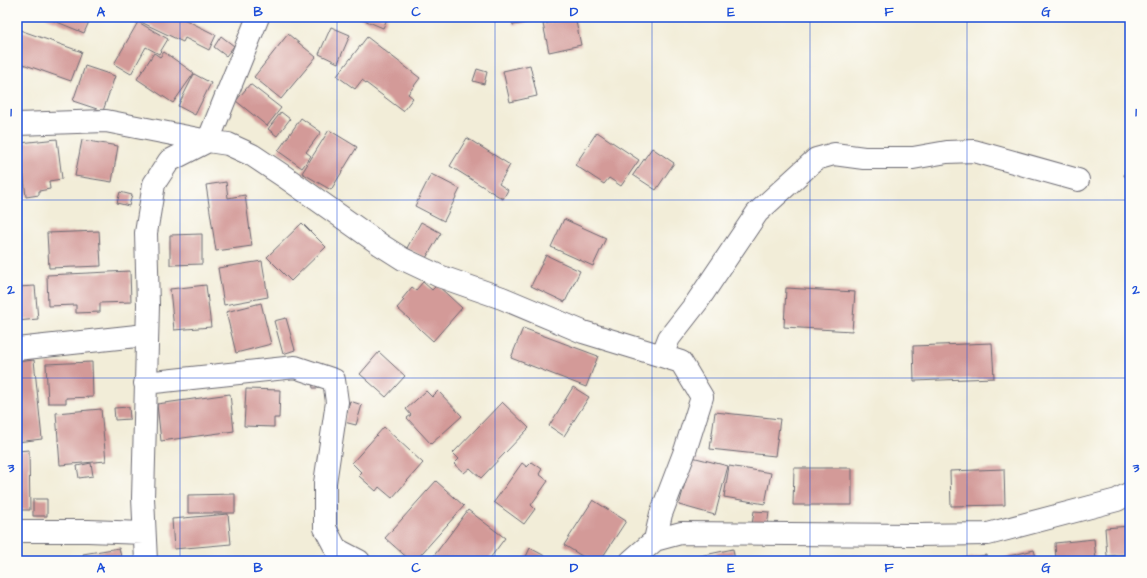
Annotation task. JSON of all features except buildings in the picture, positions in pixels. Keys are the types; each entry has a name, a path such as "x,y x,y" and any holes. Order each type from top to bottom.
{"street":[{"path":"146,561 144,533 145,383 148,305 146,233 154,184 169,161 208,141 258,17"},
{"path":"17,124 106,121 228,144 252,155 403,259 583,332 681,362 702,397 685,451 661,514 655,540"},
{"path":"662,356 669,338 698,302 756,213 816,159 834,154 864,158 913,158 947,152 974,151 1078,180"},
{"path":"17,349 146,335"},
{"path":"145,383 295,367 334,380 337,402 325,483 324,528 336,549 359,561"},
{"path":"631,561 655,540 681,533 915,535 988,534 1117,500 1130,493"},
{"path":"17,531 144,533"}]}
